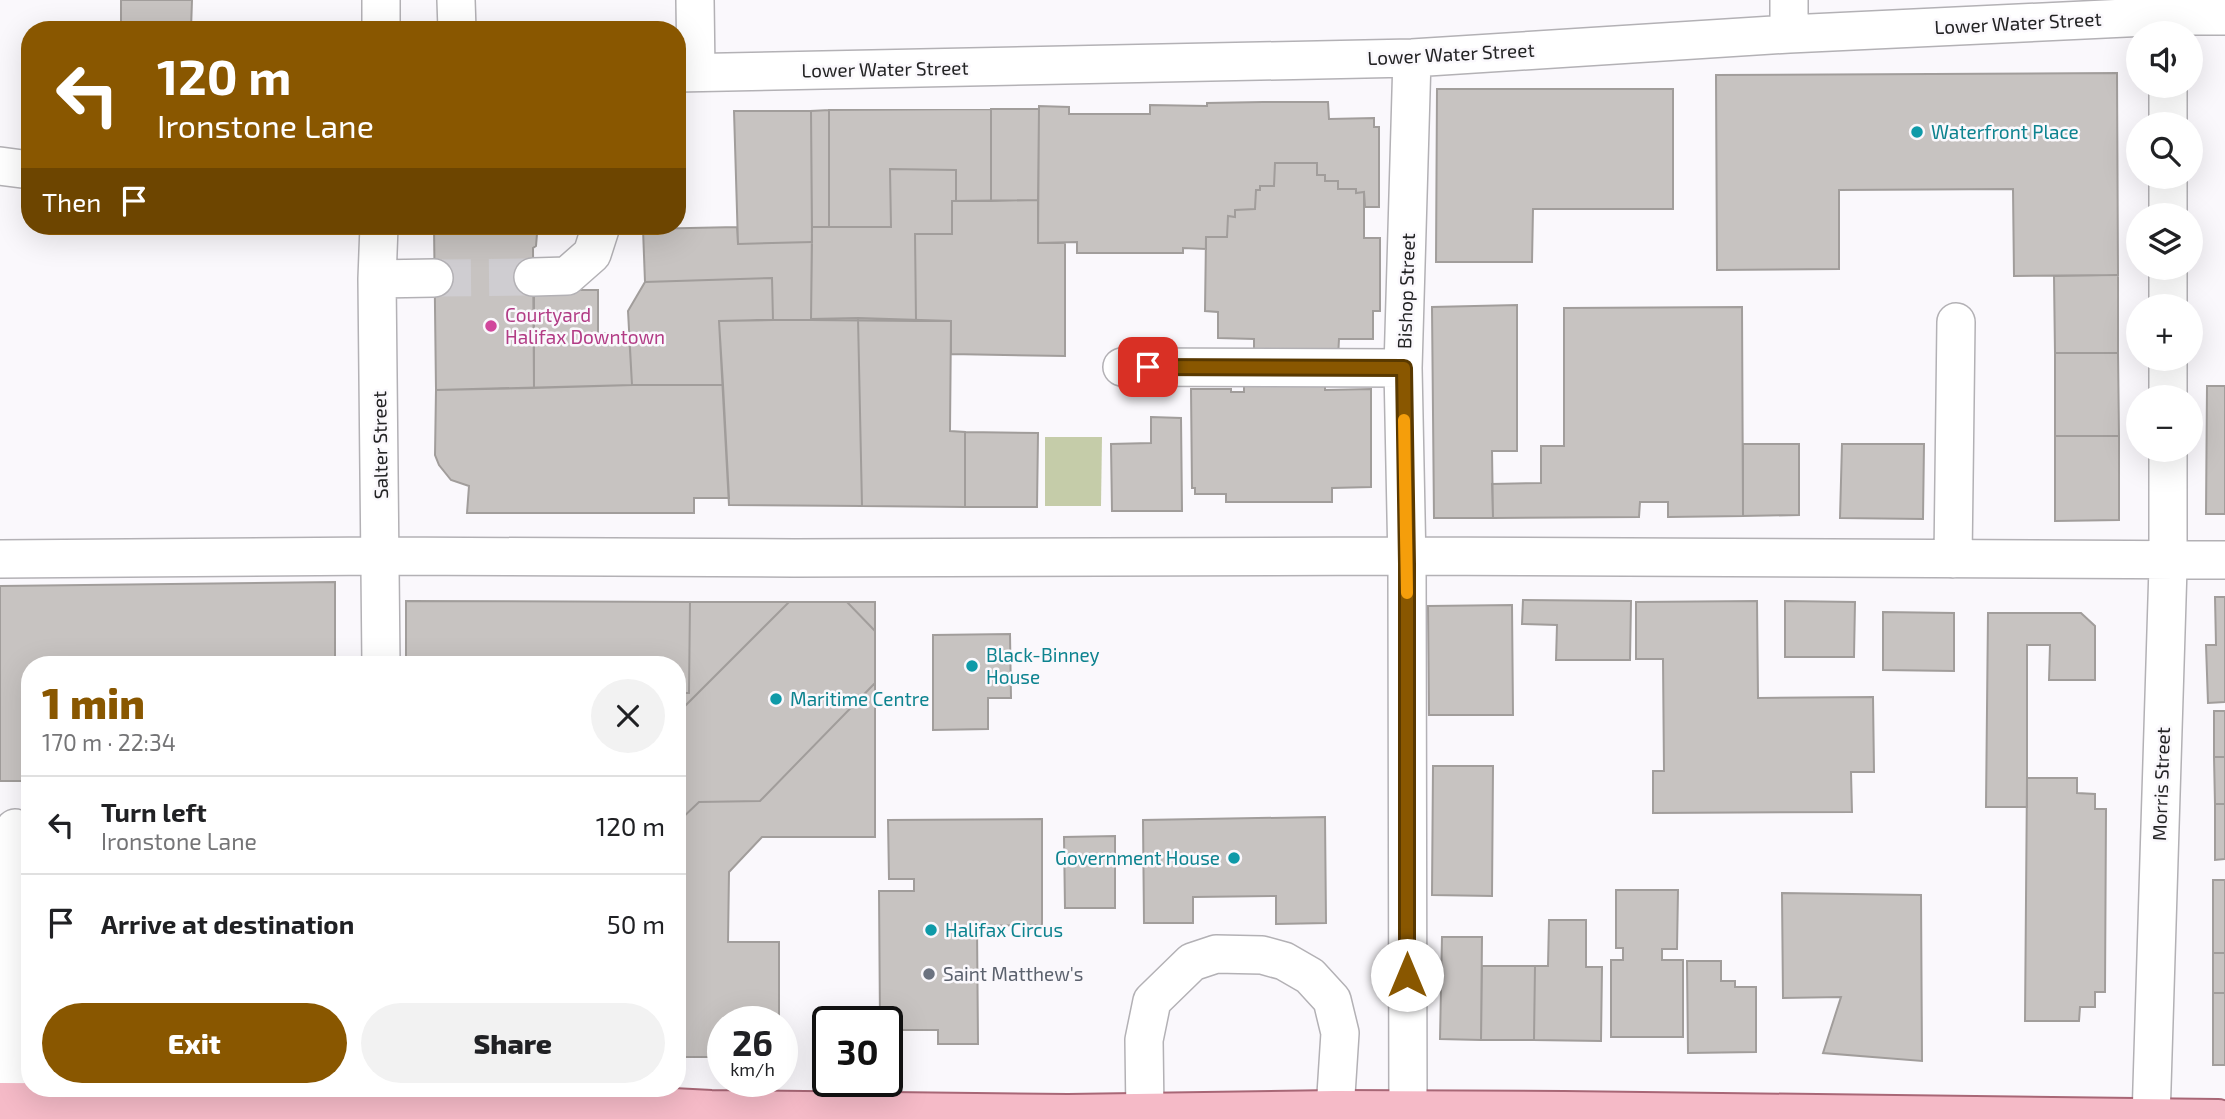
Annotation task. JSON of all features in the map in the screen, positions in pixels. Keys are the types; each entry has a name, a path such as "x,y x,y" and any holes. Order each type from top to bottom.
{"main road":[{"path":"13,1108 348,1097"},
{"path":"404,1097 634,1106 671,1114 1145,1114 1335,1110 1408,1115 1770,1113 2218,1119"}],"street":[{"path":"381,0 381,21"},
{"path":"456,0 457,21"},
{"path":"687,73 695,0"},
{"name":"Lower Water Street","path":"2193,21 2225,16"},
{"name":"Lower Water Street","path":"687,73 1412,58 1789,17 2126,24"},
{"name":"Bishop Street","path":"1408,1115 1404,368 1412,58"},
{"path":"0,166 21,169"},
{"name":"Salter Street","path":"379,235 381,656"},
{"path":"533,276 567,276 592,254 598,235"},
{"path":"377,279 434,278"},
{"path":"1953,559 1956,322"},
{"path":"1122,367 1404,368"},
{"name":"Morris Street","path":"2151,1119 2168,560 2168,462"},
{"path":"0,559 382,556 1406,556 2225,560"},
{"path":"13,1108 15,828"},
{"path":"1145,1114 1144,1040 1152,1001 1192,962 1216,954 1262,955 1284,961 1310,976 1332,1000 1339,1033 1335,1110"}],"green space":[{"path":"1045,437 1102,437 1101,506 1045,506"}],"building":[{"path":"121,0 192,0 191,21 121,21"},
{"name":"Waterfront Place","path":"2117,73 2118,275 2014,276 2013,189 1839,190 1839,269 1717,270 1716,75"},
{"path":"1437,89 1673,89 1673,209 1533,209 1532,262 1436,262"},
{"path":"1328,102 1329,119 1374,118 1374,127 1379,127 1379,207 1365,207 1364,192 1338,189 1338,181 1325,181 1325,175 1317,175 1317,163 1275,163 1274,186 1260,186 1260,190 1256,190 1255,209 1235,210 1235,217 1228,216 1227,237 1206,237 1206,249 1183,248 1183,253 1077,253 1077,242 1038,243 1039,106 1069,107 1069,114 1150,114 1150,105 1207,106 1207,103"},
{"path":"991,109 991,201 956,201 956,170 890,169 891,227 829,227 829,110"},
{"path":"991,109 1039,109 1038,200 991,201"},
{"path":"829,110 829,227 812,227 811,111"},
{"path":"734,111 811,111 812,242 738,244"},
{"path":"1275,163 1317,163 1317,175 1325,175 1325,181 1338,181 1338,189 1364,192 1364,238 1380,238 1380,311 1373,311 1373,339 1339,339 1338,358 1254,359 1254,339 1218,338 1218,312 1205,311 1206,237 1227,237 1228,216 1235,217 1235,210 1255,209 1256,190 1260,190 1260,186 1274,186"},
{"path":"890,169 956,170 952,234 915,234 916,321 811,320 812,227 891,227"},
{"path":"1038,200 1038,243 1065,243 1065,356 951,354 951,321 916,321 915,234 952,234 952,201"},
{"path":"737,227 738,244 812,242 811,320 773,320 772,278 645,282 643,235 686,235 686,228"},
{"path":"434,235 537,235 536,246 533,248 534,388 436,390"},
{"path":"2118,275 2118,353 2055,353 2054,276"},
{"path":"772,278 773,320 719,321 723,385 632,385 628,311 645,282"},
{"path":"534,290 598,290 598,333 629,333 632,385 534,388"},
{"path":"1517,305 1517,451 1492,451 1493,518 1434,518 1432,307"},
{"path":"1742,307 1743,516 1668,517 1668,502 1640,502 1639,517 1493,518 1492,484 1541,483 1541,446 1564,446 1564,308"},
{"path":"858,318 862,506 729,505 719,321"},
{"path":"858,318 951,321 950,431 965,432 965,507 862,506"},
{"path":"2055,353 2118,353 2119,436 2055,436"},
{"path":"1325,382 1325,390 1371,389 1371,487 1332,488 1332,502 1226,502 1226,494 1195,494 1195,488 1192,488 1191,389 1231,389 1231,392 1244,392 1244,383"},
{"path":"723,385 729,498 694,498 694,513 467,513 469,486 451,480 435,455 436,390"},
{"path":"2207,386 2225,386 2225,514 2206,514"},
{"path":"1151,417 1181,418 1182,511 1112,511 1111,444 1151,443"},
{"path":"965,432 1038,433 1037,507 965,507"},
{"path":"2055,436 2119,436 2119,520 2055,521"},
{"path":"1743,444 1799,444 1799,515 1743,516"},
{"path":"1842,444 1924,444 1923,519 1840,518"},
{"path":"335,582 335,656 21,656 21,781 0,781 0,586"},
{"path":"2215,597 2225,597 2225,702 2208,703 2206,645 2216,645"},
{"path":"1523,600 1631,601 1630,660 1556,660 1557,625 1522,624"},
{"path":"406,601 690,602 689,693 686,693 686,656 406,656"},
{"path":"1757,601 1758,698 1873,697 1874,772 1851,772 1852,812 1653,813 1653,771 1664,771 1663,659 1636,659 1636,602"},
{"path":"1785,601 1855,602 1854,657 1785,657"},
{"name":"Maritime Centre","path":"690,602 875,602 875,837 762,837 729,872 728,942 779,942 779,1006 707,1006 707,1057 686,1057 686,693 689,693"},
{"name":"Maritime Centre","path":"789,602 847,602 875,631 875,683 760,801 699,802 686,814 686,705"},
{"path":"1512,605 1513,715 1429,715 1428,606"},
{"path":"1883,612 1954,613 1954,671 1883,670"},
{"path":"1988,613 2081,613 2095,626 2095,680 2049,680 2050,645 2027,645 2027,807 1986,807"},
{"name":"Black-Binney House","path":"1010,634 1011,698 988,698 988,729 933,730 933,635"},
{"path":"2214,711 2225,711 2225,757 2214,757"},
{"path":"2214,757 2225,757 2225,804 2215,804"},
{"path":"1433,766 1493,766 1492,896 1432,895"},
{"path":"2027,778 2077,778 2077,793 2095,794 2095,809 2106,809 2105,992 2095,992 2095,1007 2080,1007 2079,1021 2025,1021"},
{"path":"2215,804 2225,804 2225,859 2215,860"},
{"name":"Government House","path":"1325,817 1326,923 1276,924 1276,896 1193,897 1193,923 1144,923 1143,820"},
{"name":"Saint Matthew's","path":"1042,819 1042,925 977,926 978,1044 938,1044 938,1030 903,1030 903,1006 880,1006 879,891 914,891 914,879 889,879 888,820"},
{"path":"1115,836 1115,908 1065,908 1064,837"},
{"path":"2213,880 2225,880 2225,953 2213,953"},
{"path":"1616,890 1678,890 1677,949 1662,949 1662,960 1683,960 1683,1037 1611,1037 1611,960 1623,960 1623,948 1616,948"},
{"path":"1782,893 1921,895 1922,1061 1823,1053 1841,997 1783,998"},
{"path":"1549,920 1586,920 1586,967 1602,967 1601,1041 1534,1040 1535,966 1548,966"},
{"path":"1442,937 1482,937 1481,1040 1440,1039"},
{"path":"2213,953 2225,953 2225,993 2213,993"},
{"path":"1687,961 1721,961 1721,981 1735,981 1735,987 1756,987 1756,1052 1688,1053"},
{"path":"1482,966 1535,966 1534,1040 1481,1040"},
{"path":"2213,993 2225,993 2225,1065 2213,1065"}],"tunnel":[{"path":"434,278 533,277"}],"slow traffic":[{"path":"1404,420 1407,593"}],"place":[{"name":"Waterfront Place","path":"1917,132"},
{"name":"Courtyard Halifax Downtown","path":"491,326"},
{"name":"Black-Binney House","path":"972,666"},
{"name":"Maritime Centre","path":"776,699"},
{"name":"Government House","path":"1234,858"},
{"name":"Halifax Circus","path":"931,930"},
{"name":"Saint Matthew's","path":"929,974"}],"route":[{"path":"1148,367 1404,368 1407,975"}]}
